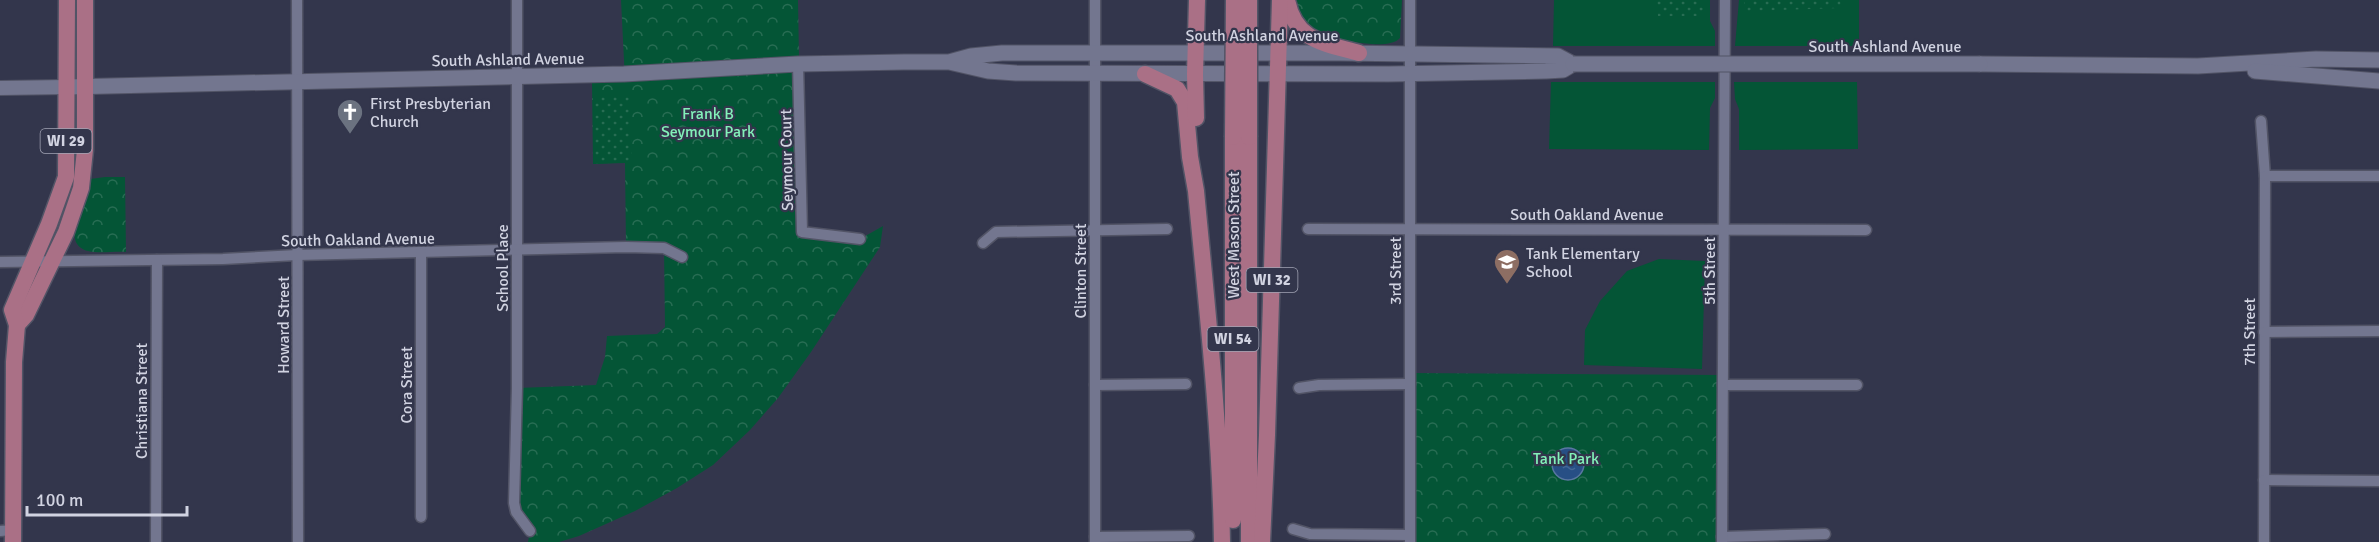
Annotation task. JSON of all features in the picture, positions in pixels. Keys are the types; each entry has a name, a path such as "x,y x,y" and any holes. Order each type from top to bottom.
{"main road":[{"name":"WI 29","path":"9,534 17,325 12,310 66,177 67,0"},
{"name":"WI 29","path":"17,325 26,315 66,232 81,188 85,150 85,0"},
{"path":"1197,0 1194,74 1196,191 1221,474 1222,542"},
{"name":"West Mason Street","path":"1234,0 1241,137 1249,542"},
{"name":"West Mason Street","path":"1233,542 1241,137 1249,0"},
{"path":"1280,0 1280,54"},
{"path":"1287,0 1293,20 1308,37 1359,53"},
{"name":"South Ashland Avenue","path":"68,87 657,73 798,64 949,62 996,53 1195,52 1558,56 1573,64"},
{"name":"WI 32","path":"1262,542 1280,54"},
{"name":"South Ashland Avenue","path":"949,62 997,72 1279,74 1557,71 1573,64 2198,66 2316,59 2379,60"},
{"name":"South Ashland Avenue","path":"2198,66 2379,81"},
{"path":"1145,74 1177,89 1185,102 1196,191"}],"street":[{"name":"Howard Street","path":"297,0 298,542"},
{"name":"School Place","path":"517,0 517,387 514,503 516,512 530,531"},
{"name":"Clinton Street","path":"1095,0 1095,540"},
{"name":"3rd Street","path":"1410,0 1410,539"},
{"name":"5th Street","path":"1722,539 1725,0"},
{"name":"Seymour Court","path":"798,64 802,232 860,239"},
{"path":"0,88 68,87"},
{"name":"7th Street","path":"2260,122 2265,176 2264,542"},
{"path":"2265,176 2379,176"},
{"path":"983,243 996,232 1167,229"},
{"name":"South Oakland Avenue","path":"1308,229 1866,230"},
{"name":"South Oakland Avenue","path":"0,262 157,260 517,249 660,248 671,250 682,257"},
{"name":"Cora Street","path":"421,253 421,517"},
{"name":"Christiana Street","path":"156,542 157,260"},
{"path":"2264,332 2379,331"},
{"path":"1095,385 1186,384"},
{"path":"1299,388 1318,385 1410,384"},
{"path":"1723,385 1857,385"},
{"path":"2264,480 2379,481"},
{"path":"1293,530 1310,534 1410,539"},
{"path":"1722,539 1825,534"},
{"path":"1095,540 1189,536"}],"green space":[{"name":"Frank B Seymour Park","path":"621,0 798,0 802,232 860,239 883,226 880,247 778,398 750,430 713,465 635,511 579,536 559,542 528,542 530,531 516,512 517,388 596,385 605,357 607,336 657,334 665,327 664,248 626,247 625,163 593,164 592,83 625,81"},
{"path":"1293,0 1402,0 1400,38 1383,44 1370,44 1329,37 1310,31"},
{"path":"1554,0 1710,0 1710,21 1715,31 1715,46 1553,46"},
{"path":"1657,0 1705,0 1705,16 1658,16"},
{"path":"1739,0 1859,0 1859,46 1735,46"},
{"path":"1744,0 1840,0 1841,8 1744,11"},
{"path":"1551,82 1715,82 1715,98 1710,108 1709,150 1549,149"},
{"path":"1734,82 1857,82 1858,149 1739,150 1739,109 1735,99"},
{"path":"630,95 632,162 593,164 593,96"},
{"path":"125,177 126,252 88,251 80,247 76,241 76,228 90,179"},
{"path":"1659,259 1705,261 1702,369 1584,365 1585,330 1600,301 1627,271"},
{"name":"Tank Park","path":"1410,373 1723,375 1722,542 1410,542"}],"water":[{"path":"1568,448 1579,453 1584,464 1579,475 1568,480 1557,475 1552,464 1557,453"}],"place":[{"name":"First Presbyterian Church","path":"350,135"},
{"name":"Tank Elementary School","path":"1507,285"}]}
